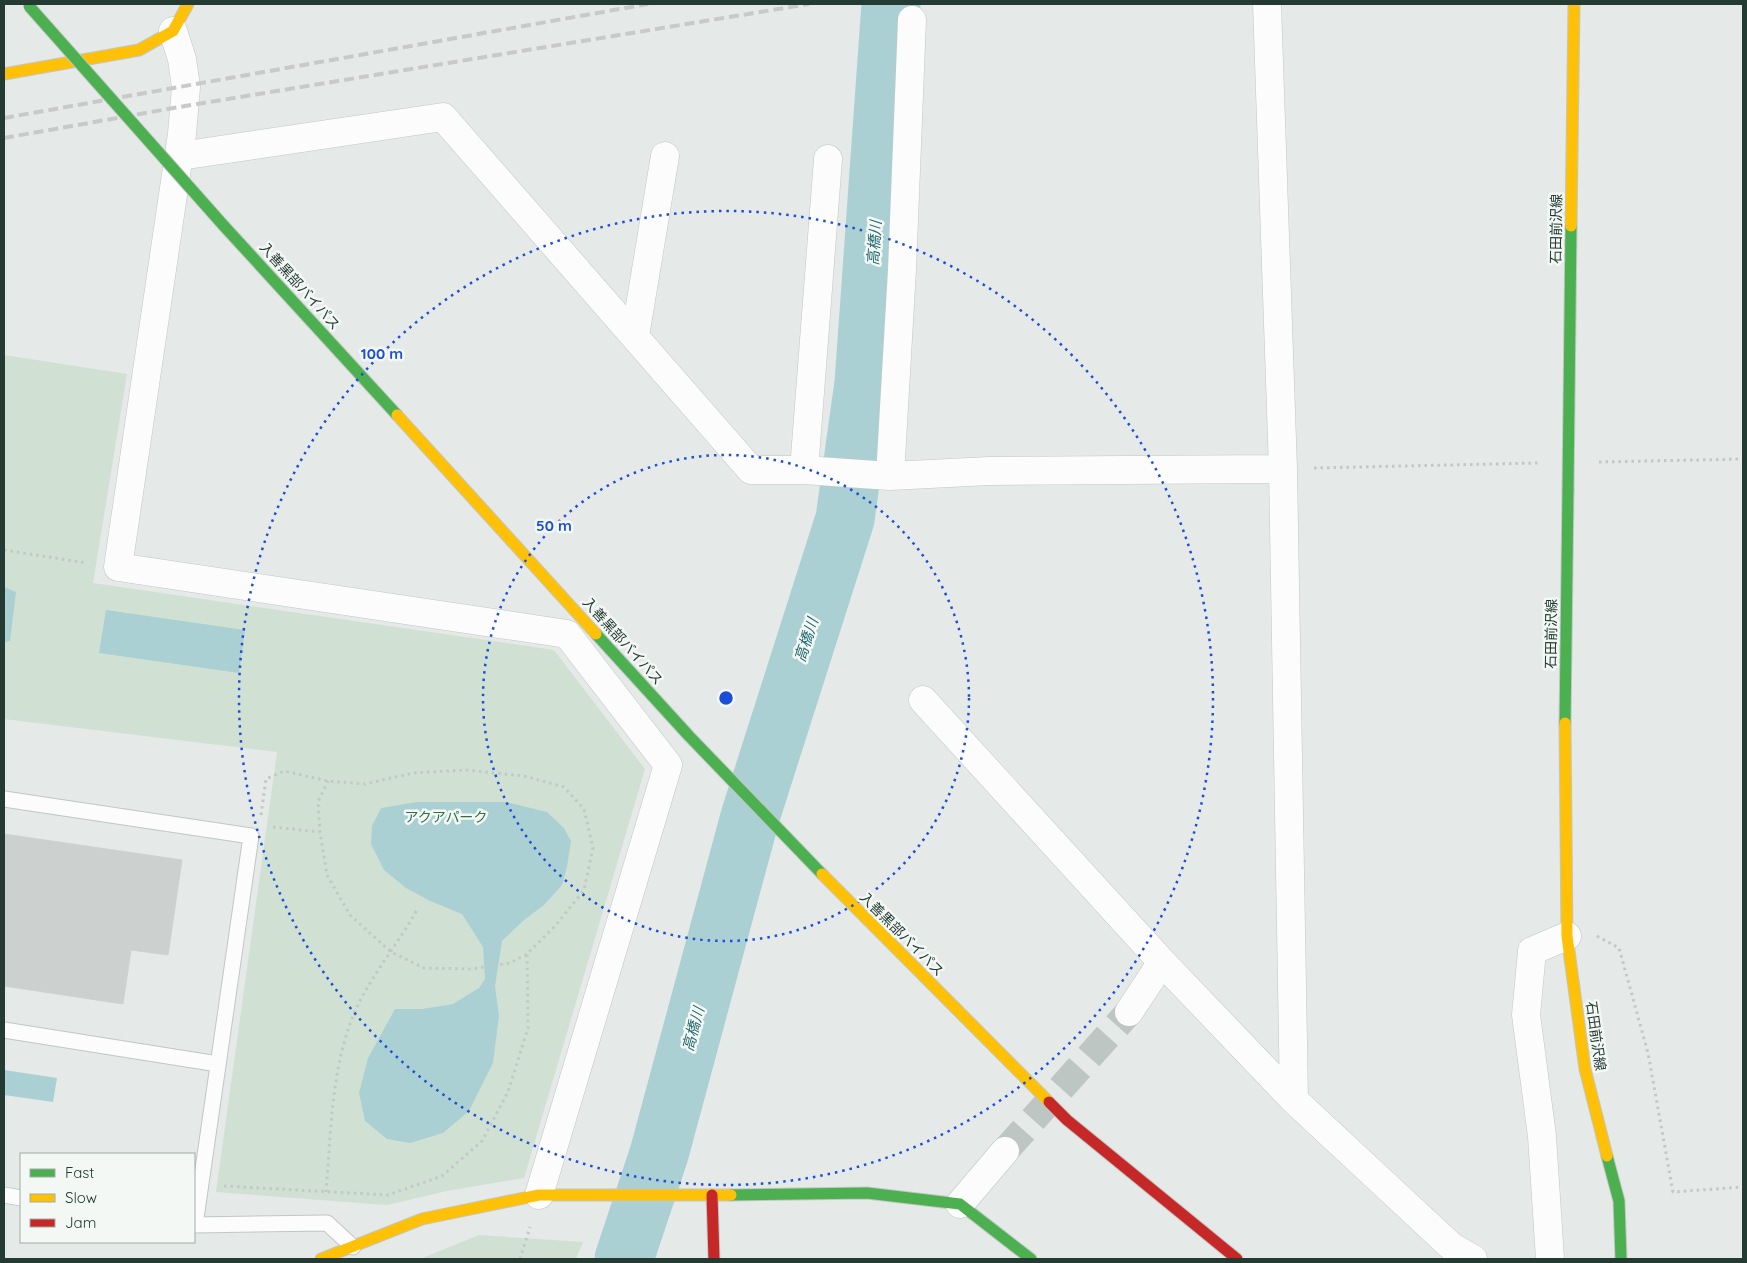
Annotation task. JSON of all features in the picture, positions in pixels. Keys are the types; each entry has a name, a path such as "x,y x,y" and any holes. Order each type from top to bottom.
{"main road":[{"path":"4,74 139,50 173,30 188,4"},
{"name":"石田前沢線","path":"1574,4 1565,706 1567,936 1584,1069 1619,1201 1621,1259"},
{"name":"入善黒部バイパス","path":"28,5 224,226 689,736 797,850 1067,1120 1237,1259"},
{"path":"321,1259 422,1219 539,1195 867,1193 960,1204 1031,1259"},
{"path":"712,1195 712,1257"}],"street":[{"path":"1267,4 1283,468 1294,1100"},
{"path":"890,476 902,270 912,20"},
{"path":"173,30 182,59 186,87 180,156 118,568 568,634 668,765 539,1195"},
{"path":"180,156 443,117 751,470 804,470 890,476 989,471 1283,468"},
{"path":"634,336 664,156"},
{"path":"804,470 828,159"},
{"path":"923,700 1162,962 1294,1100 1452,1247 1473,1259"},
{"path":"1550,1259 1542,1136 1526,1016 1532,951 1567,936"},
{"path":"1129,1012 1162,962"},
{"path":"960,1204 1005,1151"}],"lane":[{"path":"4,799 251,836 195,1219"},
{"path":"4,1030 218,1064"},
{"path":"4,1195 20,1198"},
{"path":"195,1225 327,1223 353,1246"}],"path":[{"path":"1596,462 1743,459"},
{"path":"1283,468 1547,463"},
{"path":"4,550 118,568"},
{"path":"261,816 266,780 284,771 328,781 365,784 413,773 466,770 524,776 564,787 584,809 592,848 584,890 556,925 527,954 510,963 472,969 424,968 391,952 350,915 327,875 320,832 318,802 328,781"},
{"path":"268,827 320,832"},
{"path":"326,1192 337,1069 353,1016 374,975 405,932 418,908"},
{"path":"1567,936 1594,934 1619,948 1648,1053 1673,1192 1743,1187"},
{"path":"201,1185 388,1195 442,1176 482,1141 508,1092 528,1028 527,954"}],"green space":[{"name":"アクアパーク","path":"4,355 127,374 93,583 554,650 645,769 524,1178 447,1191 387,1205 216,1192 277,752 4,719"},
{"path":"479,1235 583,1242 576,1259 420,1259"}],"water":[{"path":"4,587 16,592 10,641 4,642"},
{"path":"106,610 245,630 239,673 99,653"},
{"path":"417,802 506,802 547,812 564,828 571,841 562,885 544,905 524,920 502,941 495,986 499,1016 493,1063 469,1111 443,1133 410,1143 387,1139 365,1121 359,1093 368,1058 395,1009 422,1009 453,1004 479,988 485,979 483,947 462,914 430,901 406,888 384,870 371,844 372,826 381,808"},
{"path":"4,1070 57,1078 53,1102 4,1095"}],"building":[{"path":"4,834 182,860 168,955 131,950 123,1004 4,986"}],"waterway":[{"name":"高橋川","path":"624,1259 659,1154 750,817 845,519 864,383 891,4"}],"tunnel":[{"path":"1005,1151 1129,1012"}],"railway":[{"path":"4,118 648,4"},
{"path":"4,138 185,106 809,4"}],"traffic: fast":[{"path":"29,6 224,226"},
{"path":"224,226 397,415"},
{"path":"1568,490 1571,226"},
{"path":"1565,723 1568,490"},
{"path":"596,634 689,736 822,874"},
{"path":"1607,1156 1619,1201 1621,1259"},
{"path":"731,1195 867,1193 960,1204 1031,1259"}],"traffic: slow":[{"path":"4,74 139,50 173,31 188,4"},
{"path":"1571,226 1574,4"},
{"path":"397,415 596,634"},
{"path":"1565,723 1567,936 1585,1069 1607,1156"},
{"path":"822,874 1049,1102"},
{"path":"321,1259 422,1219 539,1195 731,1195"}],"traffic: jam":[{"path":"1049,1102 1067,1120 1237,1259"},
{"path":"712,1195 714,1259"}]}
